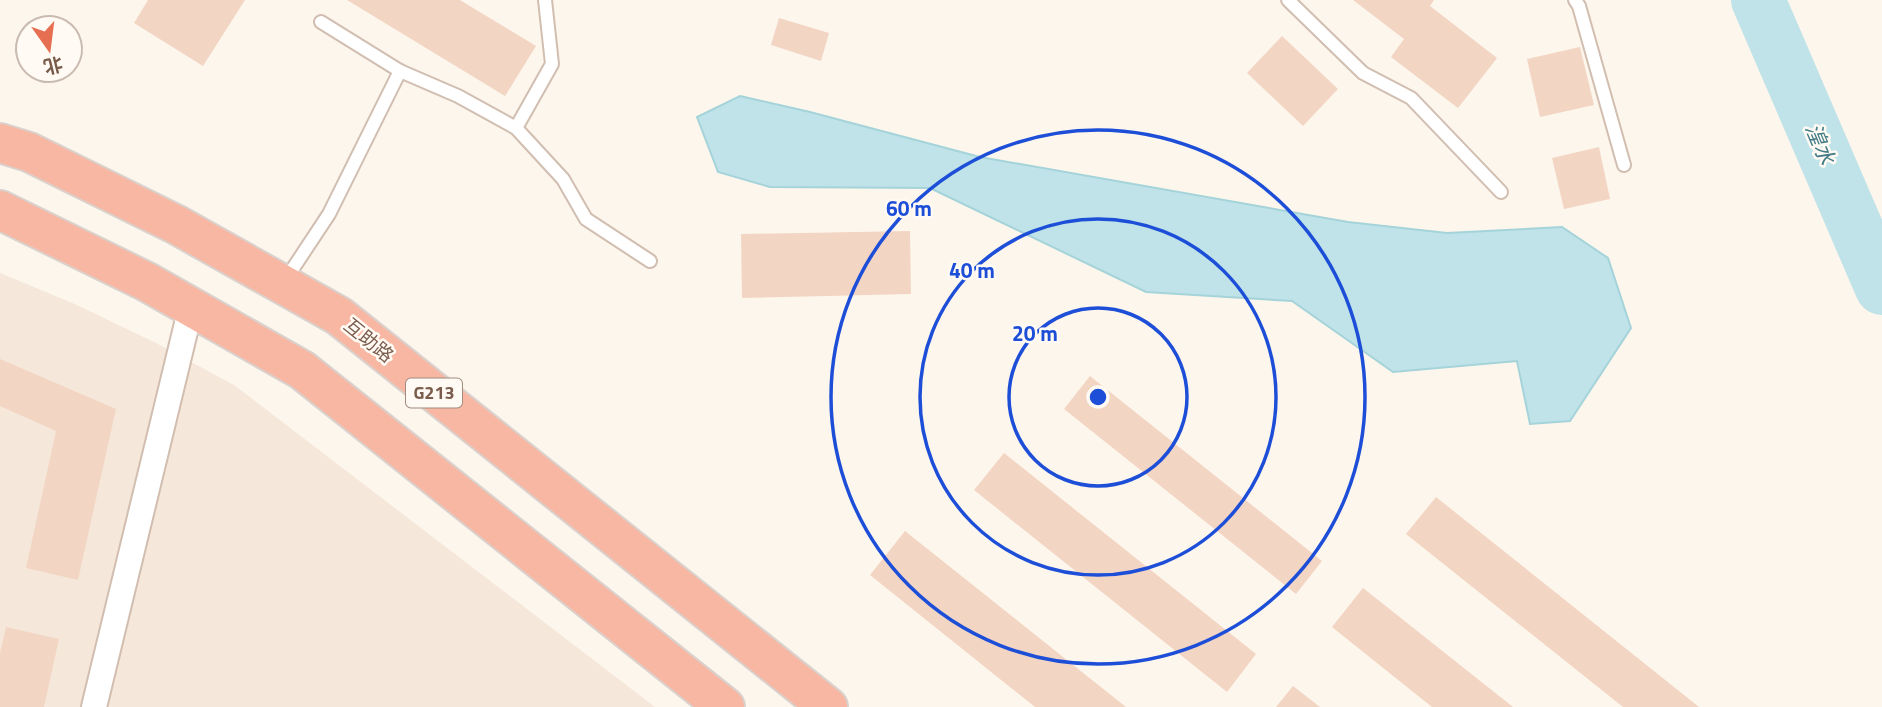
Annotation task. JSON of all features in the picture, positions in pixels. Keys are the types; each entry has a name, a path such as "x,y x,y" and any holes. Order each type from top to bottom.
{"highway":[{"name":"互助路","path":"0,143 29,152 177,225 339,316 828,707"},
{"path":"0,210 147,282 302,370 725,707"}],"street":[{"path":"94,707 191,307"}],"lane":[{"path":"516,128 552,64 545,0"},
{"path":"1288,0 1363,73 1411,98 1501,192"},
{"path":"1575,0 1579,6 1624,166"},
{"path":"321,22 400,71 458,96 516,128 563,179 586,219 650,261"},
{"path":"282,285 329,214 400,71"}],"shaded area":[{"path":"0,273 77,305 234,385 655,707 0,707"}],"water":[{"path":"740,96 980,157 1348,222 1447,233 1562,227 1608,258 1631,328 1570,421 1530,424 1517,361 1393,372 1292,301 1146,292 930,188 770,187 718,172 697,117"}],"building":[{"path":"148,0 245,0 203,66 134,23"},
{"path":"347,0 460,0 536,46 505,96"},
{"path":"1353,0 1434,0 1430,6 1497,58 1458,108 1391,57 1404,39"},
{"path":"779,18 829,33 821,61 771,45"},
{"path":"1282,36 1338,89 1303,126 1247,73"},
{"path":"1580,47 1594,105 1540,117 1527,59"},
{"path":"1599,147 1610,199 1564,209 1552,158"},
{"path":"910,231 911,294 742,298 741,234"},
{"path":"0,359 116,409 78,580 26,568 56,431 0,406"},
{"path":"1090,376 1322,561 1296,594 1064,409"},
{"path":"1004,453 1256,654 1227,692 974,490"},
{"path":"1436,497 1699,707 1623,707 1406,534"},
{"path":"905,531 1126,707 1035,707 870,575"},
{"path":"1363,588 1513,707 1432,707 1332,627"},
{"path":"6,627 59,639 44,707 0,707 0,653"},
{"path":"1293,686 1320,707 1276,707"}],"waterway":[{"name":"湟水","path":"1758,0 1882,288"}]}
